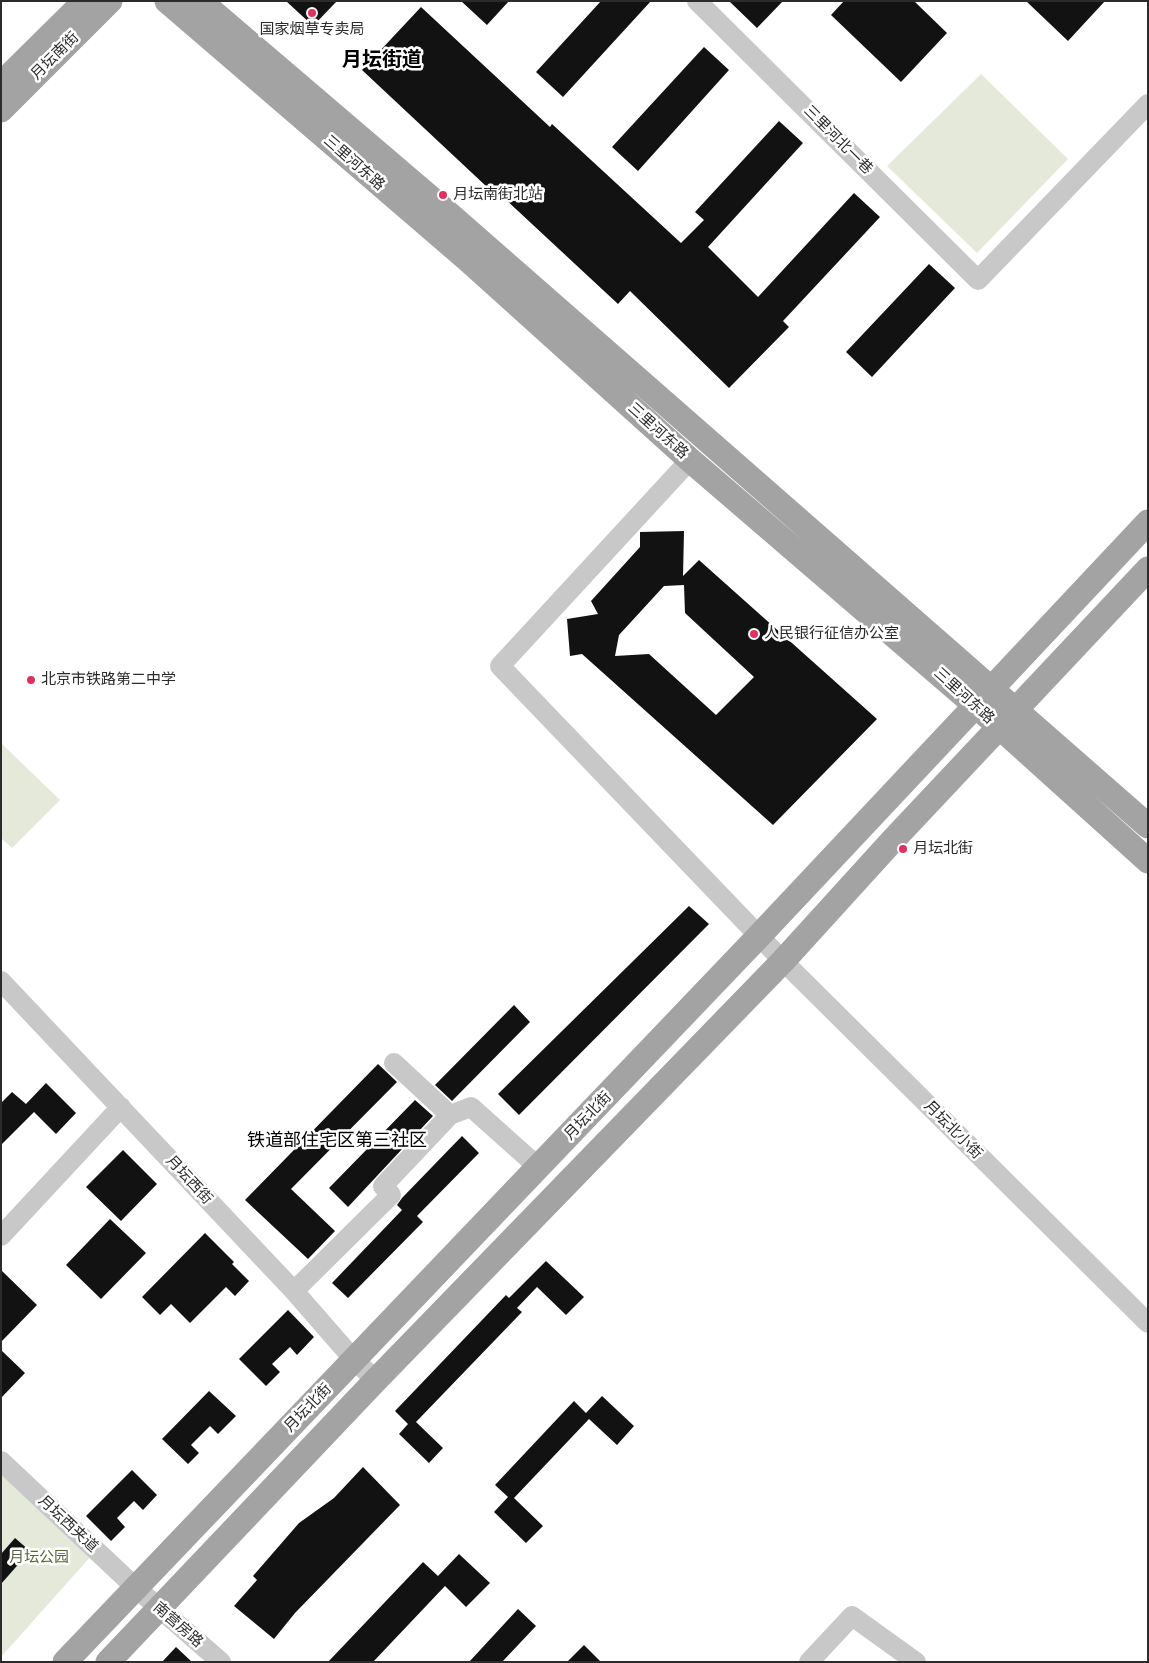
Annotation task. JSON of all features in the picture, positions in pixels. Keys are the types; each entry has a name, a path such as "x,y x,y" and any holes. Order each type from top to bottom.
{"main road":[{"name":"月坛南街","path":"1,84 85,1"},
{"name":"月坛南街","path":"1,110 110,1"},
{"name":"三里河东路","path":"167,1 467,259 690,460 982,697 1016,710 1148,826"},
{"name":"三里河东路","path":"200,1 433,200 982,697 998,727 1148,861"},
{"name":"月坛北街","path":"65,1662 355,1361 759,936 1148,522"},
{"name":"月坛北街","path":"108,1662 158,1607 376,1380 783,961 998,727 1148,569"}],"street":[{"name":"三里河北一巷","path":"697,1 978,280 1143,117"},
{"name":"月坛北小街","path":"690,460 500,666 783,961 1148,1323"},
{"name":"月坛西街","path":"1,981 294,1291 355,1361 376,1380"},
{"path":"394,1063 450,1115"},
{"path":"1,1236 121,1107"},
{"path":"294,1291 392,1195 383,1186 450,1115 471,1107 528,1158 541,1165"},
{"name":"月坛西夹道","path":"1,1461 136,1587"},
{"name":"南营房路","path":"136,1587 221,1662"},
{"path":"809,1662 852,1616 916,1662"}],"green space":[{"path":"981,74 1068,159 977,253 887,166"},
{"path":"1,743 60,800 12,848 1,838"},
{"name":"月坛公园","path":"1,1472 92,1555 1,1657"}],"building":[{"name":"国家烟草专卖局","path":"286,1 337,1 313,26"},
{"path":"461,1 509,1 487,25"},
{"path":"601,1 651,1 563,97 536,72"},
{"path":"729,1 783,1 757,28"},
{"path":"844,1 914,1 947,33 901,82 831,15"},
{"path":"1026,1 1105,1 1068,41"},
{"path":"421,7 550,127 552,124 681,243 704,220 695,212 779,121 803,143 708,247 758,297 854,193 880,217 783,321 789,327 729,388 630,291 618,304 489,184 487,187 362,70"},
{"path":"704,47 729,70 638,171 612,147"},
{"path":"929,264 955,288 872,377 846,352"},
{"path":"684,531 683,576 699,560 877,719 773,825 582,654 570,656 567,619 598,614 591,601 640,547 640,532","holes":["684,585 685,613 754,677 716,715 649,654 615,656 619,635 664,586"]},
{"path":"689,906 709,924 519,1115 498,1094"},
{"path":"514,1005 530,1022 452,1101 435,1085"},
{"path":"378,1064 397,1082 291,1189 335,1231 308,1259 245,1200"},
{"path":"46,1083 76,1113 56,1134 34,1112 1,1145 1,1103 12,1092 26,1104"},
{"path":"415,1100 433,1116 348,1207 329,1188"},
{"path":"462,1136 479,1153 417,1216 423,1222 348,1298 332,1283 402,1210 397,1205 402,1198"},
{"path":"123,1150 157,1184 121,1221 86,1187"},
{"path":"110,1219 146,1253 101,1299 66,1265"},
{"path":"205,1233 234,1262 232,1264 249,1281 235,1296 226,1287 190,1323 171,1304 160,1315 142,1297"},
{"path":"546,1261 584,1297 566,1315 537,1287 517,1308 522,1312 416,1422 443,1448 429,1463 399,1434 408,1424 395,1411 506,1295 509,1298"},
{"path":"1,1270 37,1305 1,1342"},
{"path":"288,1310 314,1337 297,1355 290,1347 272,1364 280,1372 266,1386 239,1359"},
{"path":"1,1350 25,1373 1,1398"},
{"path":"209,1391 236,1416 218,1434 210,1426 191,1445 199,1453 188,1464 162,1439"},
{"path":"602,1396 634,1426 617,1445 589,1419 514,1498 543,1526 526,1543 494,1512 508,1497 495,1485 574,1401 586,1413"},
{"path":"363,1467 400,1505 295,1613 274,1639 234,1606 257,1580 253,1576 299,1523 334,1498"},
{"path":"132,1470 157,1495 143,1510 134,1501 117,1518 125,1527 111,1541 86,1516"},
{"path":"15,1538 30,1551 1,1584 1,1554"},
{"path":"459,1554 490,1583 466,1607 445,1586 373,1662 328,1662 423,1562 438,1576"},
{"path":"518,1609 536,1626 502,1662 469,1662"},
{"path":"584,1645 601,1662 567,1662"},
{"path":"176,1647 192,1662 162,1662"}],"place":[{"name":"国家烟草专卖局","path":"312,13"},
{"name":"月坛南街北站","path":"443,195"},
{"name":"人民银行征信办公室","path":"754,634"},
{"name":"北京市铁路第二中学","path":"31,680"},
{"name":"月坛北街","path":"903,849"}],"district":[{"name":"月坛街道","path":"382,60"},
{"name":"铁道部住宅区第三社区","path":"337,1141"}]}
